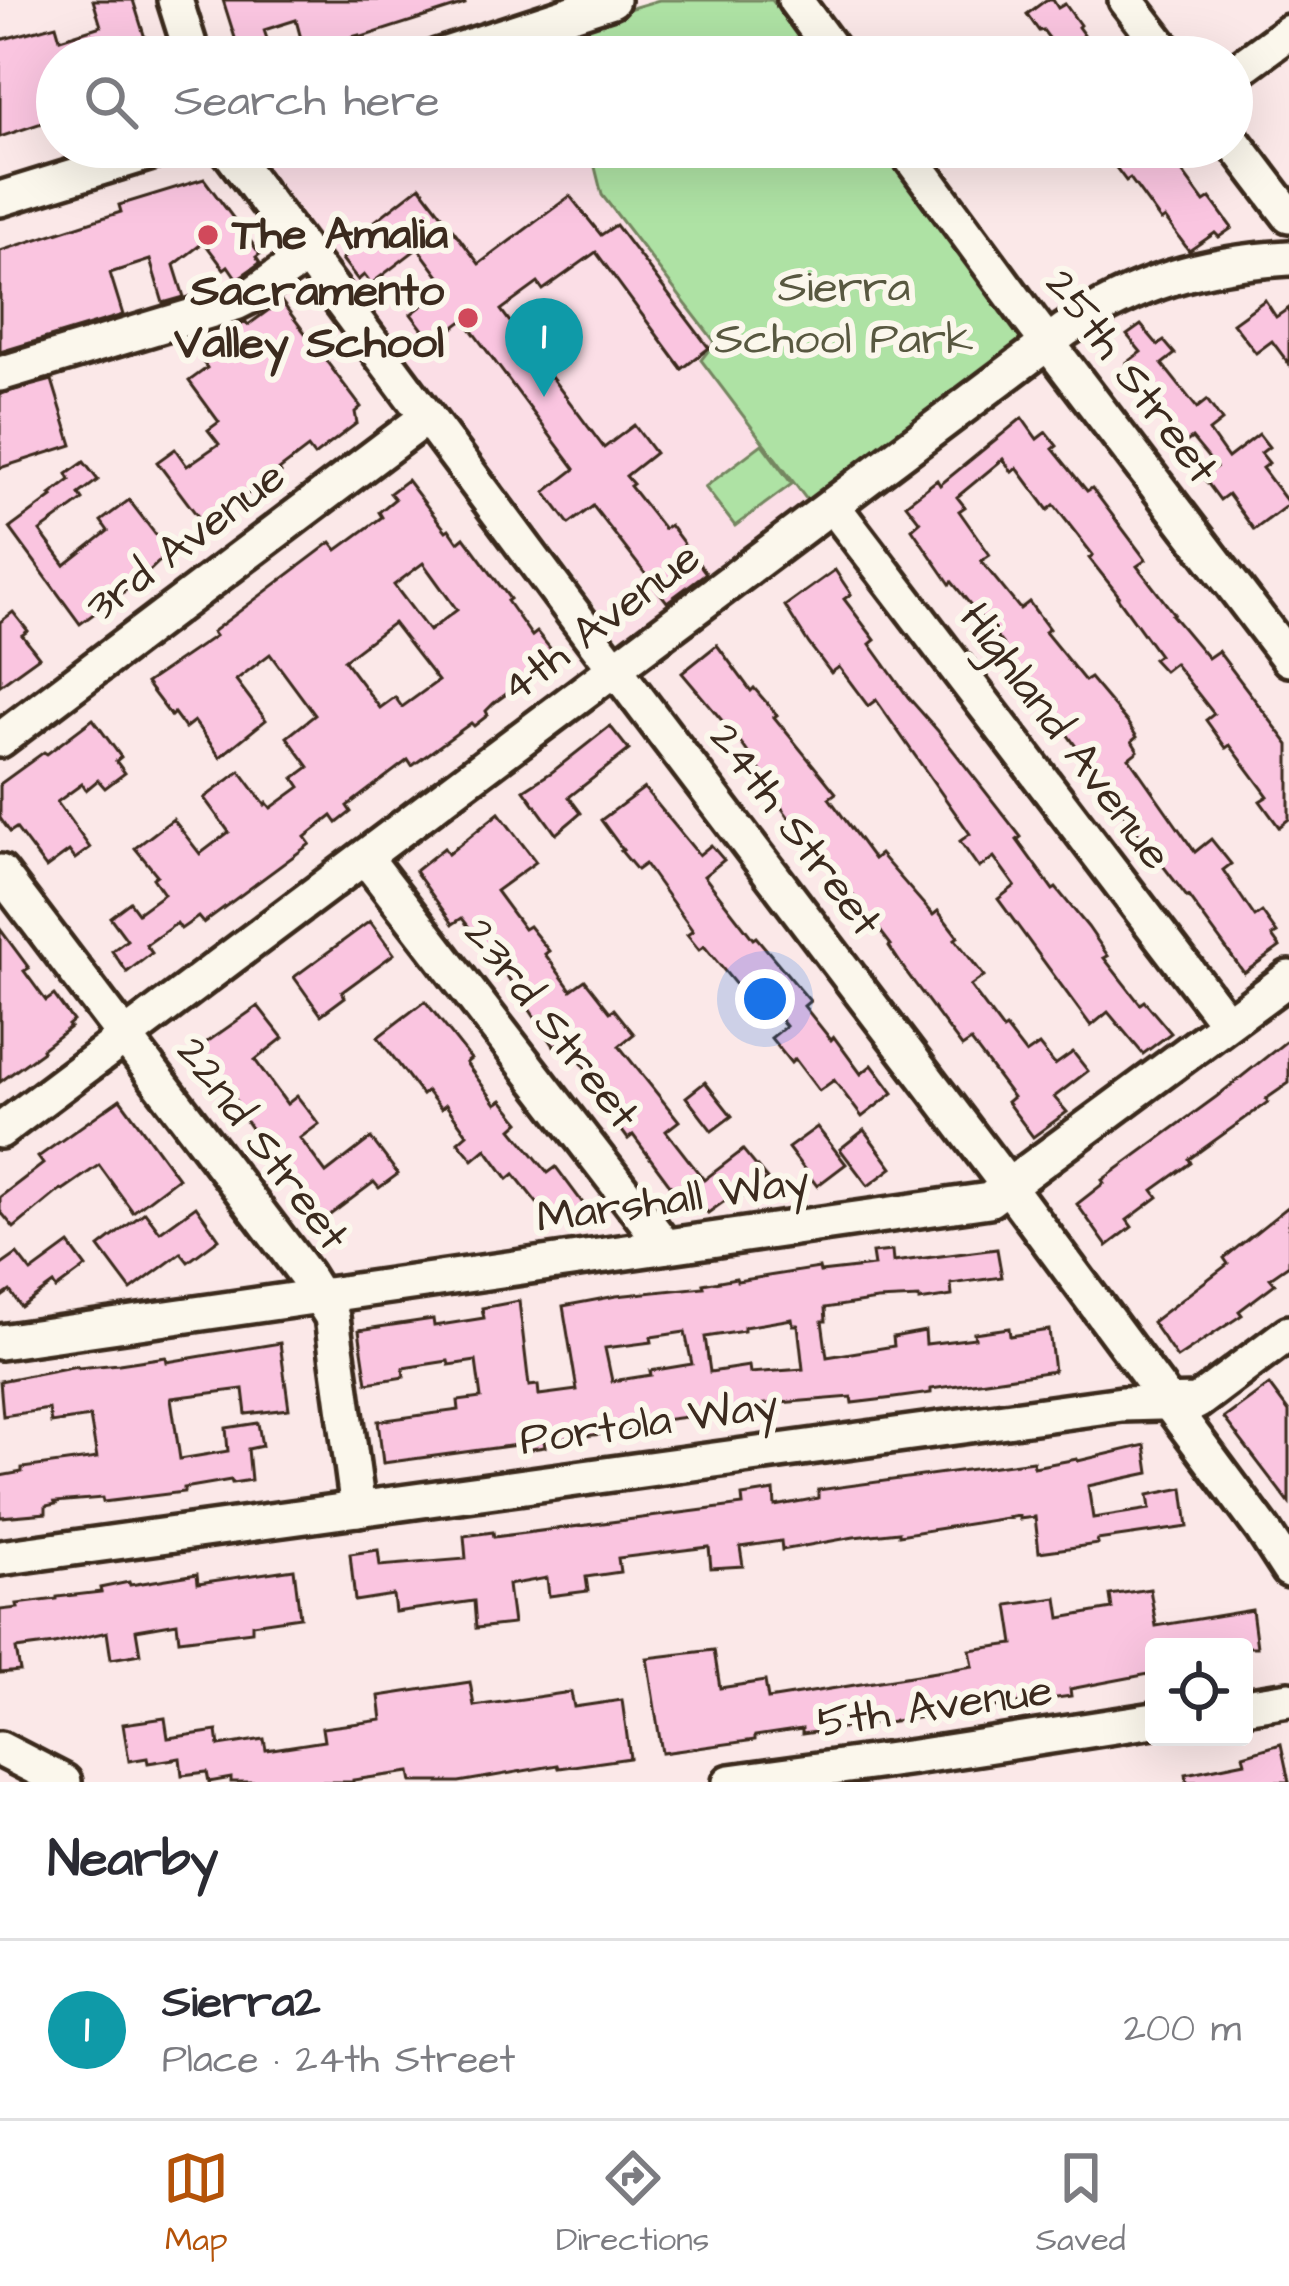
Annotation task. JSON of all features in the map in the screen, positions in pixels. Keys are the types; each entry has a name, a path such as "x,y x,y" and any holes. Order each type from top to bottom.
{"street":[{"path":"175,0 186,36"},
{"path":"795,0 822,36"},
{"path":"1126,0 1153,36"},
{"path":"498,36 598,2"},
{"path":"1253,59 1289,32"},
{"path":"0,199 100,168"},
{"name":"24th Street","path":"241,168 1009,1186 1289,1570"},
{"name":"25th Street","path":"919,168 1289,659"},
{"path":"1253,168 1289,215"},
{"path":"0,374 236,303 306,256"},
{"name":"4th Avenue","path":"0,1131 1048,343 1109,302 1158,281 1204,267 1289,258"},
{"name":"3rd Avenue","path":"0,740 427,417"},
{"name":"Highland Avenue","path":"832,506 1227,1023"},
{"name":"23rd Street","path":"365,857 665,1246"},
{"name":"22nd Street","path":"0,872 332,1317 358,1509"},
{"name":"Marshall Way","path":"0,1342 989,1201 1289,977"},
{"name":"Portola Way","path":"0,1558 1123,1404 1197,1402 1289,1333"},
{"path":"1253,1705 1289,1699"},
{"name":"5th Avenue","path":"730,1782 915,1770 1145,1722"},
{"path":"0,1749 64,1782"}],"shaded area":[{"path":"577,24 578,36 540,36"},
{"path":"265,168 595,168 602,195 716,342 701,360 810,504 631,638 617,635"}],"green space":[{"path":"659,0 772,0 799,36 578,36 577,24"},
{"name":"Sierra School Park","path":"595,168 898,168 1017,328 1017,348 810,504 701,360 715,342 602,195"},
{"path":"762,444 792,484 735,526 705,487"}],"building":[{"path":"93,0 133,0 144,36 69,36 101,26"},
{"path":"223,0 464,0 465,4 365,36 300,36 296,20 264,30 266,36 234,36"},
{"path":"1046,0 1053,0 1058,8 1065,4 1085,36 1047,36 1027,14"},
{"path":"56,25 59,36 36,36 36,125 0,137 0,40"},
{"path":"1116,168 1179,168 1204,202 1210,198 1232,228 1219,237 1215,233 1189,251 1130,178 1126,181"},
{"path":"204,179 260,254 256,257 260,263 237,279 204,242 174,265 184,297 163,303 150,260 110,273 123,315 0,352 0,251 121,212 119,205"},
{"path":"420,186 479,264 570,196 601,235 616,225 709,348 682,369 596,252 543,290 538,283 501,310 604,448 634,425 655,453 626,476 630,486 664,529 670,525 706,573 667,602 593,506 569,524 545,492 575,469 464,320 433,343 411,314 447,287 418,248 371,284 364,275 358,280 342,259 348,254 343,246"},
{"path":"1265,300 1276,317 1289,308 1289,364 1272,341 1256,353 1233,323"},
{"path":"281,301 361,407 355,412 357,423 314,456 308,448 281,473 205,526 157,462 175,449 187,466 219,444 208,430 219,422 189,381 207,368 195,351 226,328 248,325"},
{"path":"1141,325 1158,345 1164,341 1175,354 1162,364 1197,408 1207,400 1222,421 1209,431 1228,458 1259,434 1269,447 1261,453 1269,463 1262,468 1289,504 1254,530 1228,494 1220,500 1203,477 1216,467 1192,438 1185,443 1126,363 1141,352 1127,335"},
{"path":"52,380 72,445 0,468 0,394"},
{"path":"1022,418 1037,439 1046,432 1057,446 1053,449 1087,491 1092,488 1146,560 1137,566 1172,615 1208,658 1218,651 1289,745 1289,819 1279,827 1260,801 1268,796 1206,720 1214,714 1174,663 1164,671 1153,659 1159,655 1054,505 1048,510 1017,468 1012,472 1003,459 957,497 965,507 959,511 990,555 981,561 1020,609 1029,602 1049,629 1045,632 1085,681 1090,678 1127,722 1137,737 1132,741 1138,751 1129,758 1195,852 1211,839 1231,864 1223,870 1255,917 1262,912 1277,933 1272,936 1280,947 1244,973 1040,696 1000,649 1004,646 950,584 912,529 920,522 906,504 937,480 940,485"},
{"path":"84,462 98,480 79,494 83,500 40,531 65,565 108,531 101,521 129,500 169,552 80,624 10,528 52,497 70,480 67,474"},
{"path":"407,480 446,531 458,542 464,537 532,636 537,632 557,657 494,703 474,726 471,723 412,766 408,760 347,806 351,812 337,823 332,816 305,837 310,844 203,923 198,917 181,929 177,923 146,945 152,953 127,972 112,951 127,940 110,917 130,902 138,913 164,894 153,878 157,875 135,848 173,819 200,854 229,832 204,798 240,771 271,808 300,787 294,778 309,767 287,737 315,715 270,654 236,680 266,720 220,757 194,721 185,728 146,683 215,636 212,632 331,542 337,550 382,517 379,512 395,499 390,493","holes":["423,563 457,610 429,631 394,585","393,623 438,681 402,707 395,697 380,708 344,660"]},
{"path":"835,570 851,594 844,599 908,697 1021,837 1017,840 1053,890 1088,927 1108,956 1104,958 1140,1004 1144,1001 1171,1033 1143,1054 1108,1012 1091,1026 998,899 1015,886 994,857 979,868 960,841 970,834 876,700 868,706 839,667 831,673 809,644 785,606"},
{"path":"13,612 28,631 22,635 39,657 0,685 0,622"},
{"path":"717,645 836,793 829,798 874,859 880,854 958,937 955,939 984,976 970,986 1003,1030 1026,1054 1039,1045 1055,1065 1073,1052 1088,1071 1054,1097 1067,1112 1033,1137 1007,1102 1013,1097 971,1041 962,1047 891,945 794,825 741,743 682,673"},
{"path":"93,719 121,757 116,761 125,773 105,788 98,780 86,790 82,784 57,802 90,848 75,859 69,851 46,868 16,828 10,832 0,818 0,784"},
{"path":"610,726 629,750 569,797 581,813 556,834 524,790"},
{"path":"644,788 699,855 711,845 724,860 704,876 810,1001 804,1006 831,1040 834,1037 861,1074 872,1065 893,1093 862,1117 834,1080 819,1091 795,1059 791,1063 771,1038 786,1026 751,983 741,991 704,946 699,950 687,935 693,931 645,864 637,870 621,851 601,820"},
{"path":"499,813 536,862 496,891 524,929 529,926 549,951 545,954 571,990 585,980 634,1034 619,1046 679,1121 666,1131 704,1180 743,1150 767,1179 741,1198 736,1193 708,1213 697,1200 687,1208 584,1079 590,1074 564,1039 554,1046 487,946 462,918 453,924 415,871 444,848 448,854"},
{"path":"370,921 394,954 342,992 345,997 321,1015 294,977"},
{"path":"0,929 46,1001 54,995 73,1021 43,1051 0,1082"},
{"path":"425,1001 471,1059 466,1063 496,1104 502,1100 520,1122 512,1129 548,1173 556,1167 585,1206 556,1227 514,1174 508,1179 486,1149 473,1160 458,1142 467,1134 446,1105 441,1109 427,1091 422,1095 378,1037"},
{"path":"258,1006 283,1038 255,1060 287,1104 297,1096 319,1124 300,1138 326,1173 371,1138 398,1174 379,1188 374,1182 322,1221 197,1049"},
{"path":"1289,1039 1289,1083 1153,1190 1158,1197 1127,1220 1132,1227 1107,1246 1077,1204"},
{"path":"705,1082 732,1116 712,1131 686,1097"},
{"path":"120,1099 178,1178 133,1212 99,1165 14,1228 0,1211 0,1197 43,1164 38,1157"},
{"path":"817,1127 846,1164 817,1186 788,1148"},
{"path":"864,1130 892,1168 868,1186 840,1149"},
{"path":"196,1206 219,1239 188,1262 181,1253 131,1290 99,1247 145,1212 160,1232"},
{"path":"1289,1206 1289,1265 1270,1278 1275,1284 1239,1311 1242,1315 1177,1358 1152,1322 1228,1264 1224,1258"},
{"path":"69,1244 86,1267 21,1307 10,1291 0,1298 0,1266 17,1254 31,1272"},
{"path":"997,1249 1002,1277 951,1284 952,1296 825,1308 827,1357 894,1346 893,1337 925,1331 926,1344 1009,1328 1010,1336 1049,1330 1054,1371 852,1403 851,1397 755,1405 663,1420 664,1425 632,1431 544,1440 545,1447 518,1451 517,1445 383,1463 378,1421 459,1410 458,1401 481,1398 476,1361 403,1368 404,1377 367,1383 359,1330 433,1319 434,1326 484,1318 482,1308 519,1301 529,1386 538,1385 539,1395 577,1390 563,1306 704,1287 736,1278 874,1266 872,1253 892,1251 893,1262","holes":["792,1319 798,1325 803,1369 750,1373 749,1366 710,1372 705,1337","685,1332 692,1364 612,1381 605,1348"]},
{"path":"280,1343 289,1409 246,1414 243,1389 171,1398 180,1459 228,1451 226,1428 258,1423 262,1446 248,1449 251,1480 103,1502 102,1498 55,1502 46,1506 46,1513 0,1517 0,1476 22,1472 22,1468 97,1458 90,1417 51,1423 49,1409 3,1416 0,1381 77,1366 166,1357 167,1362"},
{"path":"1269,1385 1289,1412 1289,1503 1224,1418"},
{"path":"1145,1445 1149,1473 1088,1486 1093,1518 1150,1509 1148,1495 1183,1488 1188,1527 1039,1552 1035,1517 1019,1516 782,1550 781,1541 740,1547 743,1566 711,1568 709,1547 618,1558 620,1572 586,1577 588,1591 549,1596 547,1578 508,1585 513,1624 476,1628 474,1601 395,1612 393,1595 355,1601 350,1554 378,1550 380,1566 466,1559 464,1536 493,1532 494,1537 743,1505 742,1496 774,1491 775,1506 818,1498 818,1490 1033,1461 1034,1467 1078,1461"},
{"path":"294,1569 300,1617 252,1624 252,1631 179,1640 177,1623 136,1630 140,1654 111,1659 107,1632 16,1649 20,1671 0,1673 0,1610 101,1592 100,1588 129,1582 197,1574 198,1583"},
{"path":"1150,1589 1156,1626 1252,1610 1257,1647 1253,1647 1253,1638 1145,1638 1145,1675 1070,1689 1071,1696 802,1734 802,1729 662,1753 647,1658 714,1650 720,1688 765,1681 768,1699 973,1666 970,1650 1014,1644 1008,1605 1057,1598 1060,1618 1112,1609 1110,1595"},
{"path":"470,1682 474,1706 571,1692 574,1707 622,1700 630,1758 459,1782 412,1782 410,1772 353,1782 231,1782 231,1778 209,1782 207,1772 182,1775 180,1758 129,1761 123,1724 165,1718 168,1738 217,1731 219,1746 264,1739 266,1750 324,1741 322,1728 382,1720 379,1696"},
{"path":"1281,1744 1289,1782 1187,1782 1186,1774 1245,1762 1243,1755"}],"place":[{"name":"The Amalia","path":"208,235"},
{"name":"Sacramento Valley School","path":"468,318"},
{"name":"Sierra2","path":"544,397"}]}
